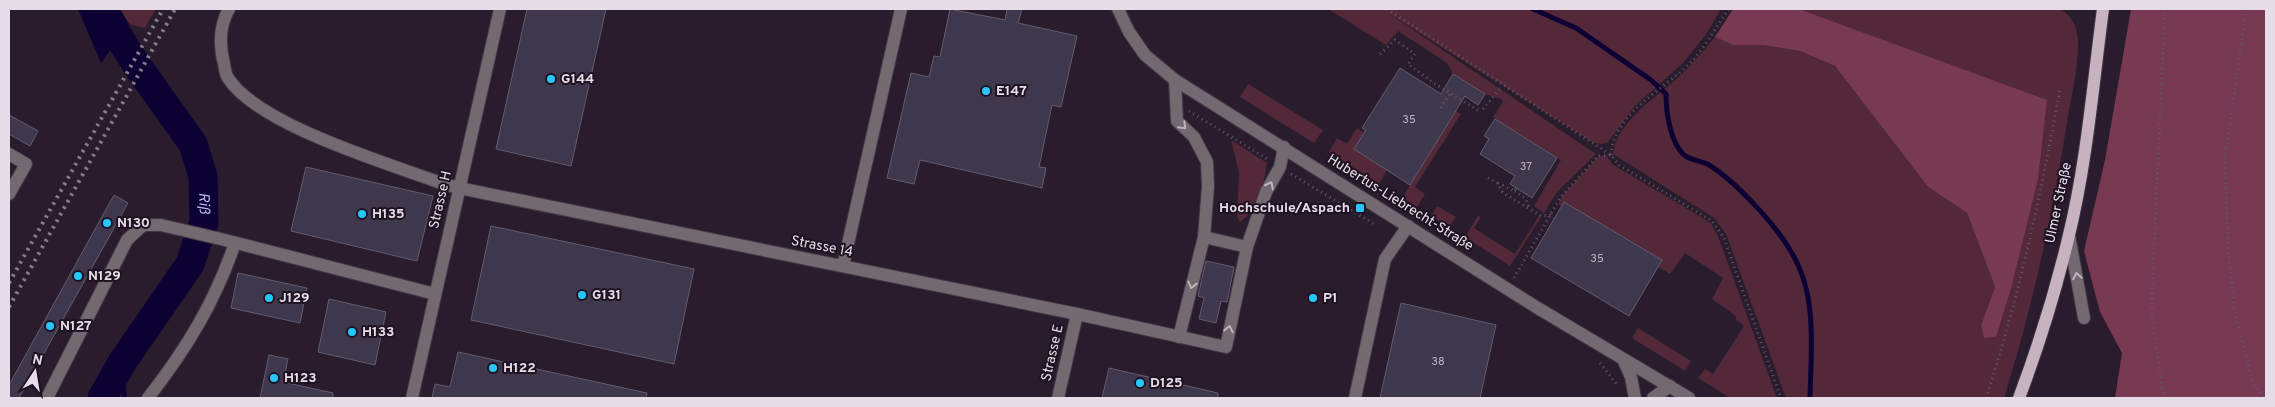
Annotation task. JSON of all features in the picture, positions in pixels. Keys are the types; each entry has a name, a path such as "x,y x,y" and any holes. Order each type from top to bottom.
{"main road":[{"name":"Ulmer Straße","path":"2019,398 2038,342 2069,235 2082,165 2103,9"}],"street":[{"name":"Strasse 14","path":"229,9 222,20 220,41 222,56 227,78 248,98 273,117 328,141 459,188 1077,314 1226,347 1247,248"},
{"name":"Strasse H","path":"412,398 500,9"},
{"path":"844,266 901,9"},
{"name":"Hubertus-Liebrecht-Straße","path":"1118,9 1129,32 1145,55 1175,80 1623,359 1668,392 1689,398"},
{"path":"1175,80 1177,121 1194,137 1207,162 1208,187 1204,237 1179,337"},
{"path":"1204,237 1247,248 1266,192 1280,167 1284,148"},
{"path":"9,154 26,164 9,194"},
{"path":"47,398 127,240 143,225 161,225 230,241 435,294"},
{"path":"1355,398 1385,259 1408,226"},
{"path":"2069,235 2084,318"},
{"path":"148,398 179,358 208,310 225,271 230,241"},
{"name":"Strasse E","path":"1058,398 1077,314"},
{"path":"1623,359 1631,376 1635,398"},
{"path":"1654,398 1668,392"}],"path":[{"path":"1387,9 1502,86 1611,155 1620,164 1712,221 1724,238 1781,398"},
{"path":"1611,155 1615,136 1629,117 1651,94 1694,59 1729,9"},
{"path":"2164,398 2152,317 2152,294 2165,9"},
{"path":"2246,9 2225,159 2228,248 2235,314 2254,386 2266,398"},
{"path":"1380,54 1395,40 1414,54 1408,64 1450,93 1482,111 1502,86"},
{"path":"1986,398 2013,307 2038,207 2060,89"},
{"path":"1441,108 1450,93"},
{"path":"1507,288 1560,198 1586,167 1598,156 1611,155"},
{"path":"1488,178 1516,189 1526,198 1530,209"},
{"path":"1497,183 1503,193 1541,216 1554,218"}],"shaded area":[{"path":"78,9 120,9 129,24 101,63"},
{"path":"120,9 156,9 145,28 129,24"},
{"path":"1328,9 1721,9 1707,33 1683,63 1635,106 1608,142 1602,144 1594,143 1388,13 1596,154 1557,192 1544,213 1534,206 1561,160 1493,117 1503,102 1501,99 1485,94 1453,74 1447,63 1398,31 1386,45"},
{"path":"1733,9 1799,9 2047,100 2038,179 2012,285 1996,337 1984,338 1981,325 1995,287 1967,213 1928,187 1835,66 1800,51 1763,45 1733,45 1715,37"},
{"path":"1799,9 2059,9 2073,21 2078,39 2077,61 2060,163 2032,298 2004,398 1786,398 1726,234 1714,218 1613,154 1616,141 1631,119 1641,108 1675,81 1715,37 1733,45 1763,45 1800,51 1835,66 1928,187 1967,213 1995,287 1981,325 1984,337 1996,337 2047,101"},
{"path":"2131,9 2266,9 2266,398 2115,398 2122,353 2100,312 2084,251 2105,160"},
{"path":"1248,84 1323,130 1314,143 1240,97"},
{"path":"1456,111 1461,114 1415,187 1425,194 1417,207 1402,198"},
{"path":"1357,128 1364,133 1354,149 1387,170 1379,184 1329,152 1337,138 1347,144"},
{"path":"1231,140 1267,163 1260,196 1252,210 1240,222 1237,217 1239,172"},
{"path":"1606,155 1612,164 1711,223 1718,236 1777,398 1730,398 1698,378 1705,369 1713,374 1744,326 1736,319 1736,316 1712,299 1723,278 1685,253 1670,274 1658,267 1662,260 1564,202 1561,206 1558,204 1563,195 1598,157"},
{"path":"1437,206 1456,217 1449,227 1431,216"},
{"path":"1478,216 1481,217 1474,228 1515,254 1539,216 1541,217 1510,266 1465,237"},
{"path":"1638,328 1691,361 1685,371 1632,338"}],"building":[{"name":"G144","path":"527,9 606,9 571,166 496,149"},
{"name":"E147","path":"950,9 1005,20 1007,9 1022,9 1018,23 1077,36 1061,107 1052,105 1039,167 1046,168 1042,188 920,160 914,184 887,178 911,73 929,77 934,56 940,57"},
{"path":"1400,68 1441,94 1453,74 1485,94 1478,105 1465,96 1410,185 1354,149 1366,130 1362,128"},
{"path":"9,115 38,131 30,146 9,134"},
{"path":"1495,119 1557,158 1532,198 1510,184 1515,176 1480,154 1489,139 1484,136"},
{"name":"H135","path":"306,167 433,196 417,261 291,231"},
{"path":"114,195 128,203 19,398 9,398 9,385"},
{"path":"1564,202 1662,260 1629,316 1531,258"},
{"name":"G131","path":"491,226 694,269 674,364 471,320"},
{"path":"1206,261 1234,267 1227,302 1221,301 1216,323 1199,319 1204,298 1198,296"},
{"name":"J129","path":"238,273 307,288 300,323 231,308"},
{"name":"H133","path":"329,299 386,312 375,365 318,352"},
{"path":"1401,303 1496,325 1480,398 1380,398"},
{"name":"H122","path":"458,352 647,393 646,398 432,398 435,384 450,387"},
{"path":"269,355 288,359 283,382 333,393 333,398 260,398"},
{"name":"D125","path":"1109,368 1218,393 1218,398 1102,398"}],"waterway":[{"name":"Riß","path":"101,9 136,64 193,144 203,176 204,222 190,264 123,361 102,398"},
{"path":"1533,9 1576,28 1651,80 1666,94 1672,135 1679,149 1687,157 1709,165 1730,181 1753,203 1783,239 1799,267 1809,303 1811,322 1810,398"},
{"path":"123,361 124,398"}],"railway":[{"path":"9,283 163,9"},
{"path":"9,307 175,9"}],"place":[{"name":"G144","path":"551,79"},
{"name":"E147","path":"986,91"},
{"name":"Hochschule/Aspach","path":"1360,208"},
{"name":"H135","path":"362,214"},
{"name":"N130","path":"107,223"},
{"name":"N129","path":"78,276"},
{"name":"G131","path":"582,295"},
{"name":"J129","path":"269,298"},
{"name":"P1","path":"1313,298"},
{"name":"N127","path":"50,326"},
{"name":"H133","path":"352,332"},
{"name":"H122","path":"493,368"},
{"name":"H123","path":"274,378"},
{"name":"D125","path":"1140,383"}]}
